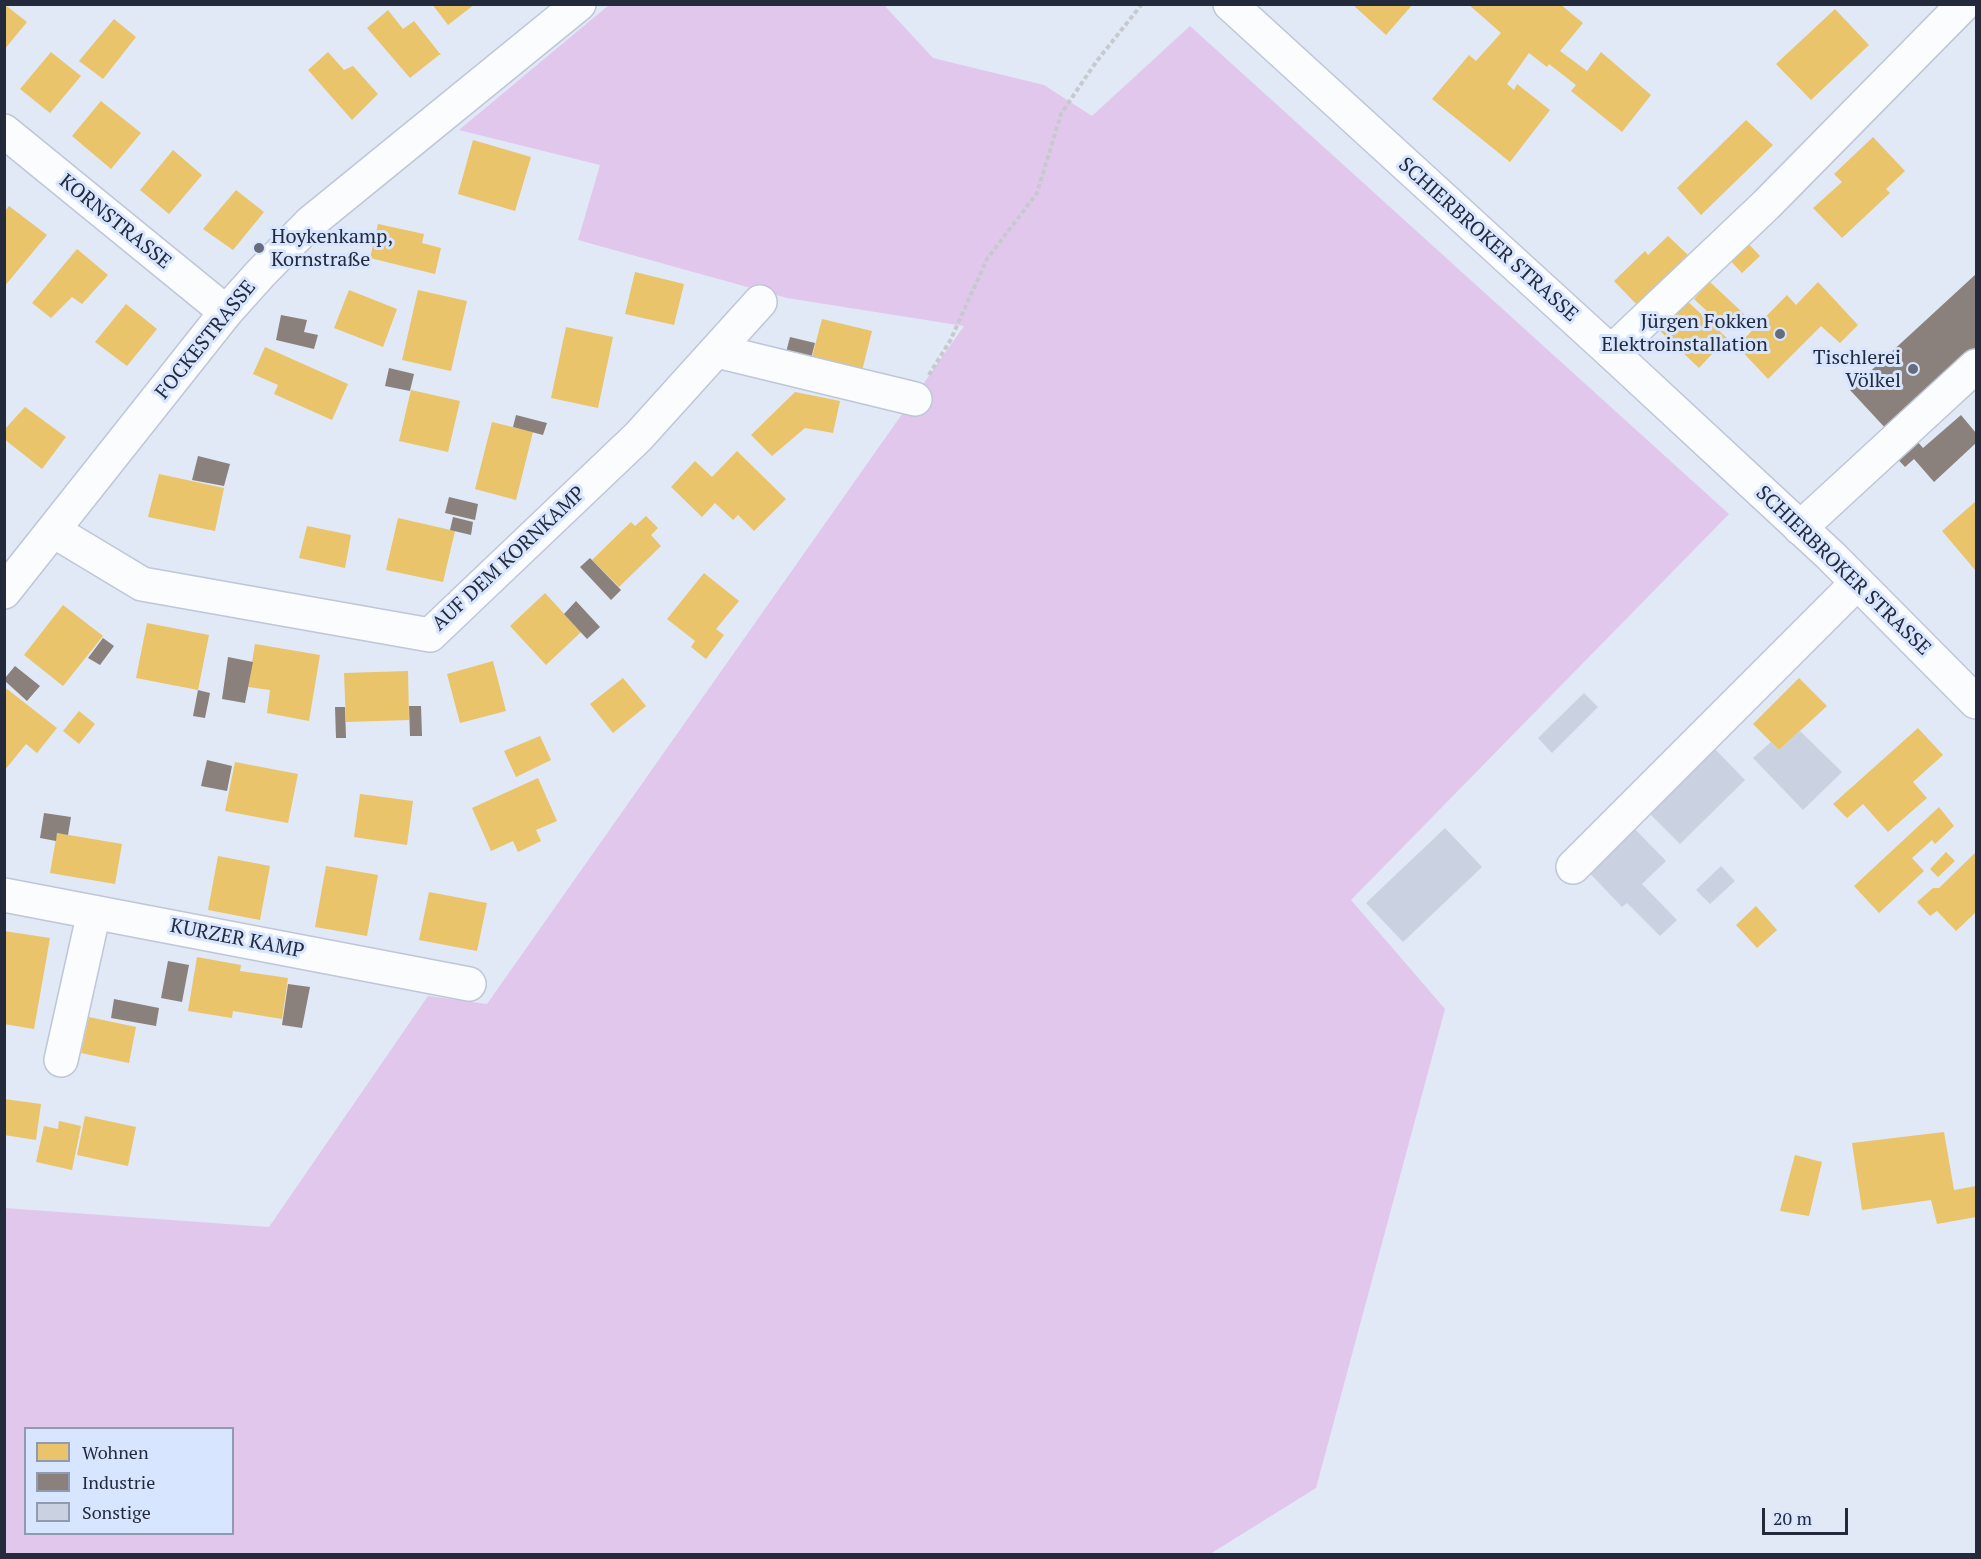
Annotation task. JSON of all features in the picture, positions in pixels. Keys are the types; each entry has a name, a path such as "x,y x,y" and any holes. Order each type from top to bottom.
{"street":[{"name":"FOCKESTRASSE","path":"4,592 226,312 310,223 579,4"},
{"name":"SCHIERBROKER STRASSE","path":"1230,4 1800,528 1976,700"},
{"path":"1611,352 1766,205 1964,4"},
{"name":"KORNSTRASSE","path":"4,131 226,312"},
{"name":"AUF DEM KORNKAMP","path":"54,531 142,584 430,635 638,437 760,302"},
{"path":"717,351 915,399"},
{"path":"1800,528 1977,366"},
{"path":"1573,867 1857,583"},
{"name":"KURZER KAMP","path":"4,895 469,984"},
{"path":"61,1060 94,912"}],"path":[{"path":"915,399 950,341 987,259 1037,193 1061,114 1096,62 1142,4"}],"shaded area":[{"path":"609,5 884,5 933,58 1044,85 1092,116 1190,26 1729,514 1351,900 1445,1009 1316,1488 1210,1554 5,1554 4,1208 269,1227 428,996 487,1004 964,326 787,298 578,240 600,165 459,130"}],"building: Wohnen":[{"path":"4,4 27,22 4,50"},
{"path":"432,4 475,4 448,25"},
{"path":"1352,4 1413,4 1386,35"},
{"path":"1468,4 1560,4 1583,23 1560,51 1587,71 1601,52 1651,95 1622,132 1571,91 1576,85 1549,64 1547,67 1529,53 1507,84 1514,90 1517,84 1550,110 1510,162 1432,99 1469,55 1476,61 1501,33"},
{"path":"1835,9 1869,45 1811,100 1776,64"},
{"path":"388,10 403,29 414,21 441,55 410,78 367,28"},
{"path":"114,19 136,37 103,79 79,61"},
{"path":"51,52 81,76 50,113 20,89"},
{"path":"328,52 344,70 353,66 378,94 352,120 308,70"},
{"path":"101,101 141,133 111,169 72,136"},
{"path":"1746,120 1773,145 1701,215 1677,188"},
{"path":"1873,137 1905,171 1886,189 1890,193 1842,238 1813,208 1842,182 1834,174"},
{"path":"473,140 531,157 515,211 458,194"},
{"path":"173,150 202,175 169,214 140,190"},
{"path":"236,190 264,212 233,250 203,229"},
{"path":"9,206 47,235 4,287 4,212"},
{"path":"378,224 424,234 422,243 441,248 435,274 370,258"},
{"path":"1668,236 1688,255 1639,307 1614,281 1645,251 1648,255"},
{"path":"1743,238 1760,256 1742,273 1725,255"},
{"path":"77,249 108,275 82,304 72,297 51,318 32,303"},
{"path":"635,272 684,284 674,325 625,314"},
{"path":"1710,282 1744,314 1728,331 1694,299"},
{"name":"Jürgen Fokken Elektroinstallation","path":"1818,282 1858,325 1840,343 1821,326 1768,379 1737,346 1787,295 1796,305"},
{"path":"349,290 397,309 383,347 334,328"},
{"path":"418,290 467,301 451,371 402,360"},
{"path":"1686,300 1727,338 1699,368 1658,329"},
{"path":"126,304 157,329 127,366 95,342"},
{"path":"822,319 872,331 862,371 812,357"},
{"path":"566,327 613,337 598,408 551,398"},
{"path":"265,347 348,384 332,420 274,394 278,385 253,374"},
{"path":"411,390 460,401 448,452 399,441"},
{"path":"795,392 840,401 833,433 805,428 772,456 751,435"},
{"path":"25,407 66,437 42,469 4,439 4,430"},
{"path":"492,422 533,432 516,500 475,489"},
{"path":"737,451 786,499 754,531 738,515 733,520 715,503 702,517 671,487 695,461 712,477"},
{"path":"159,474 224,488 215,531 148,517"},
{"path":"1976,501 1976,571 1942,531"},
{"path":"646,516 658,528 651,535 661,546 619,587 592,560 631,522 635,526"},
{"path":"398,518 455,531 443,582 386,570"},
{"path":"307,526 351,535 345,568 299,558"},
{"path":"704,573 739,601 716,629 724,635 706,659 691,647 695,641 667,619"},
{"path":"545,593 581,632 546,665 510,626"},
{"path":"63,605 103,636 63,686 24,655"},
{"path":"147,623 209,635 198,690 136,678"},
{"path":"255,644 320,655 309,721 267,713 270,690 248,687"},
{"path":"493,661 506,711 460,723 447,674"},
{"path":"408,671 409,720 346,722 344,673"},
{"path":"623,678 646,706 613,733 590,704"},
{"path":"1799,678 1827,706 1779,750 1753,724"},
{"path":"7,689 57,728 37,753 26,744 4,771 4,692"},
{"path":"79,711 95,724 79,744 63,731"},
{"path":"1918,728 1943,755 1913,782 1927,798 1888,832 1863,804 1847,818 1833,804"},
{"path":"540,736 551,760 516,777 504,751"},
{"path":"235,762 298,774 288,823 225,811"},
{"path":"538,778 557,821 536,830 541,841 518,852 513,841 491,851 472,808"},
{"path":"360,794 413,801 407,845 354,837"},
{"path":"1939,807 1954,826 1935,844 1932,840 1912,858 1924,871 1879,913 1854,886"},
{"path":"57,833 122,844 115,884 50,873"},
{"path":"1946,852 1955,861 1938,877 1930,869"},
{"path":"1976,852 1976,912 1956,931 1937,911 1930,916 1917,902 1933,888 1939,888"},
{"path":"218,856 270,866 260,920 208,910"},
{"path":"326,866 378,875 367,936 315,927"},
{"path":"429,892 487,903 477,951 419,940"},
{"path":"1756,906 1777,930 1757,948 1736,925"},
{"path":"4,931 50,938 34,1029 4,1024"},
{"path":"197,957 241,965 240,971 288,978 282,1019 233,1011 232,1018 188,1011"},
{"path":"89,1017 136,1027 129,1063 81,1053"},
{"path":"4,1099 41,1104 36,1140 4,1135"},
{"path":"85,1116 136,1127 128,1166 77,1155"},
{"path":"59,1121 81,1126 72,1170 36,1162 44,1126 58,1129"},
{"path":"1944,1132 1954,1190 1976,1186 1976,1217 1937,1224 1931,1200 1862,1210 1852,1143"},
{"path":"1795,1155 1822,1162 1809,1216 1780,1211"}],"building: Industrie":[{"name":"Tischlerei Völkel","path":"1976,274 1976,349 1888,431 1850,390"},
{"path":"281,315 307,320 304,332 318,335 314,349 276,340"},
{"path":"790,337 815,343 808,370 783,364"},
{"path":"389,368 414,374 410,391 385,386"},
{"path":"516,415 547,423 543,435 513,427"},
{"path":"1961,415 1976,433 1976,443 1934,482 1914,459 1905,467 1891,452 1911,434 1923,448"},
{"path":"198,456 230,464 224,486 192,480"},
{"path":"449,497 478,504 475,520 445,513"},
{"path":"453,517 473,522 471,535 450,530"},
{"path":"590,558 621,590 611,600 580,567"},
{"path":"576,601 600,627 587,639 564,614"},
{"path":"103,638 114,646 100,665 88,658"},
{"path":"228,657 253,662 245,703 222,699"},
{"path":"15,666 40,686 27,701 5,681"},
{"path":"198,690 210,693 205,718 193,716"},
{"path":"409,706 421,706 422,736 410,736"},
{"path":"335,707 345,707 346,738 336,738"},
{"path":"207,760 232,766 227,791 201,786"},
{"path":"44,813 71,817 68,835 57,833 56,841 40,838"},
{"path":"168,961 189,965 182,1002 161,998"},
{"path":"288,984 310,987 302,1028 282,1025"},
{"path":"114,999 159,1008 156,1026 111,1018"}],"building: Sonstige":[{"path":"1584,693 1598,707 1552,753 1538,738"},
{"path":"1800,731 1842,772 1803,810 1753,758 1771,742 1779,750"},
{"path":"1712,746 1745,780 1680,844 1647,811"},
{"path":"1627,821 1666,861 1642,884 1677,920 1660,936 1627,903 1622,907 1581,864"},
{"path":"1445,828 1482,867 1403,942 1366,903"},
{"path":"1721,866 1735,881 1710,904 1696,890"}],"place":[{"name":"Hoykenkamp, Kornstraße","path":"259,248"},
{"name":"Jürgen Fokken Elektroinstallation","path":"1780,334"},
{"name":"Tischlerei Völkel","path":"1913,369"}]}
